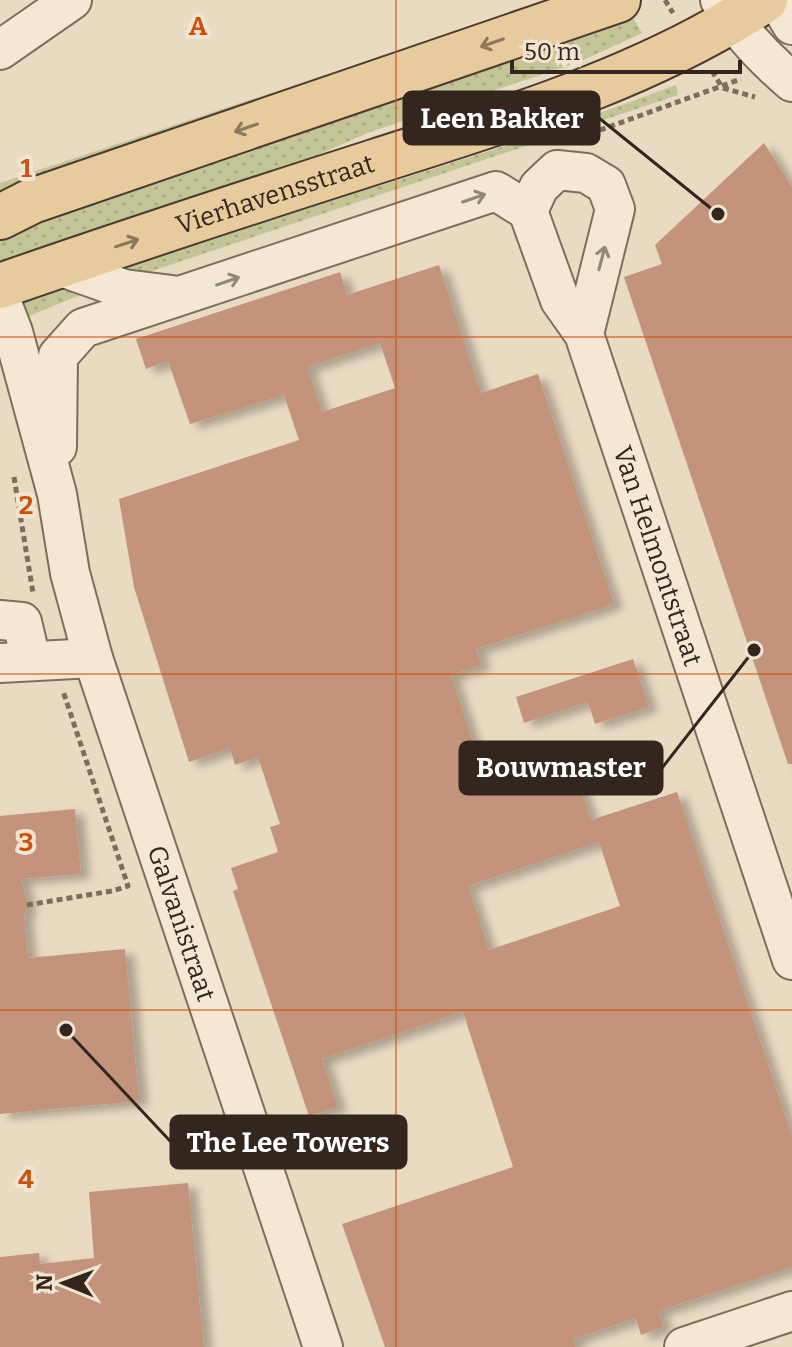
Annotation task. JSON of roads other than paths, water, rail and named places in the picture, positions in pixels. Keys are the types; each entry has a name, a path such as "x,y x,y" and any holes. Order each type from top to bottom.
{"main road":[{"path":"0,217 47,196 618,0"},
{"name":"Vierhavensstraat","path":"0,286 477,129 643,68 739,7"}],"street":[{"path":"0,50 72,0"},
{"path":"777,0 792,25"},
{"path":"739,7 768,61 792,82"},
{"path":"59,266 124,289 184,296 496,191 528,211 539,187 557,170 586,173 606,185 615,209 584,334"},
{"name":"Van Helmontstraat","path":"528,211 560,300 584,334 792,960"},
{"name":"Galvanistraat","path":"57,494 58,356 83,328 184,296"},
{"name":"Galvanistraat","path":"0,298 13,332 57,494 70,573 93,658 323,1347"},
{"path":"0,620 22,622 16,661 93,658"},
{"path":"684,1347 792,1311"}],"place":[{"name":"Leen Bakker","path":"718,214"},
{"name":"Bouwmaster","path":"754,650"},
{"name":"The Lee Towers","path":"66,1030"}]}
